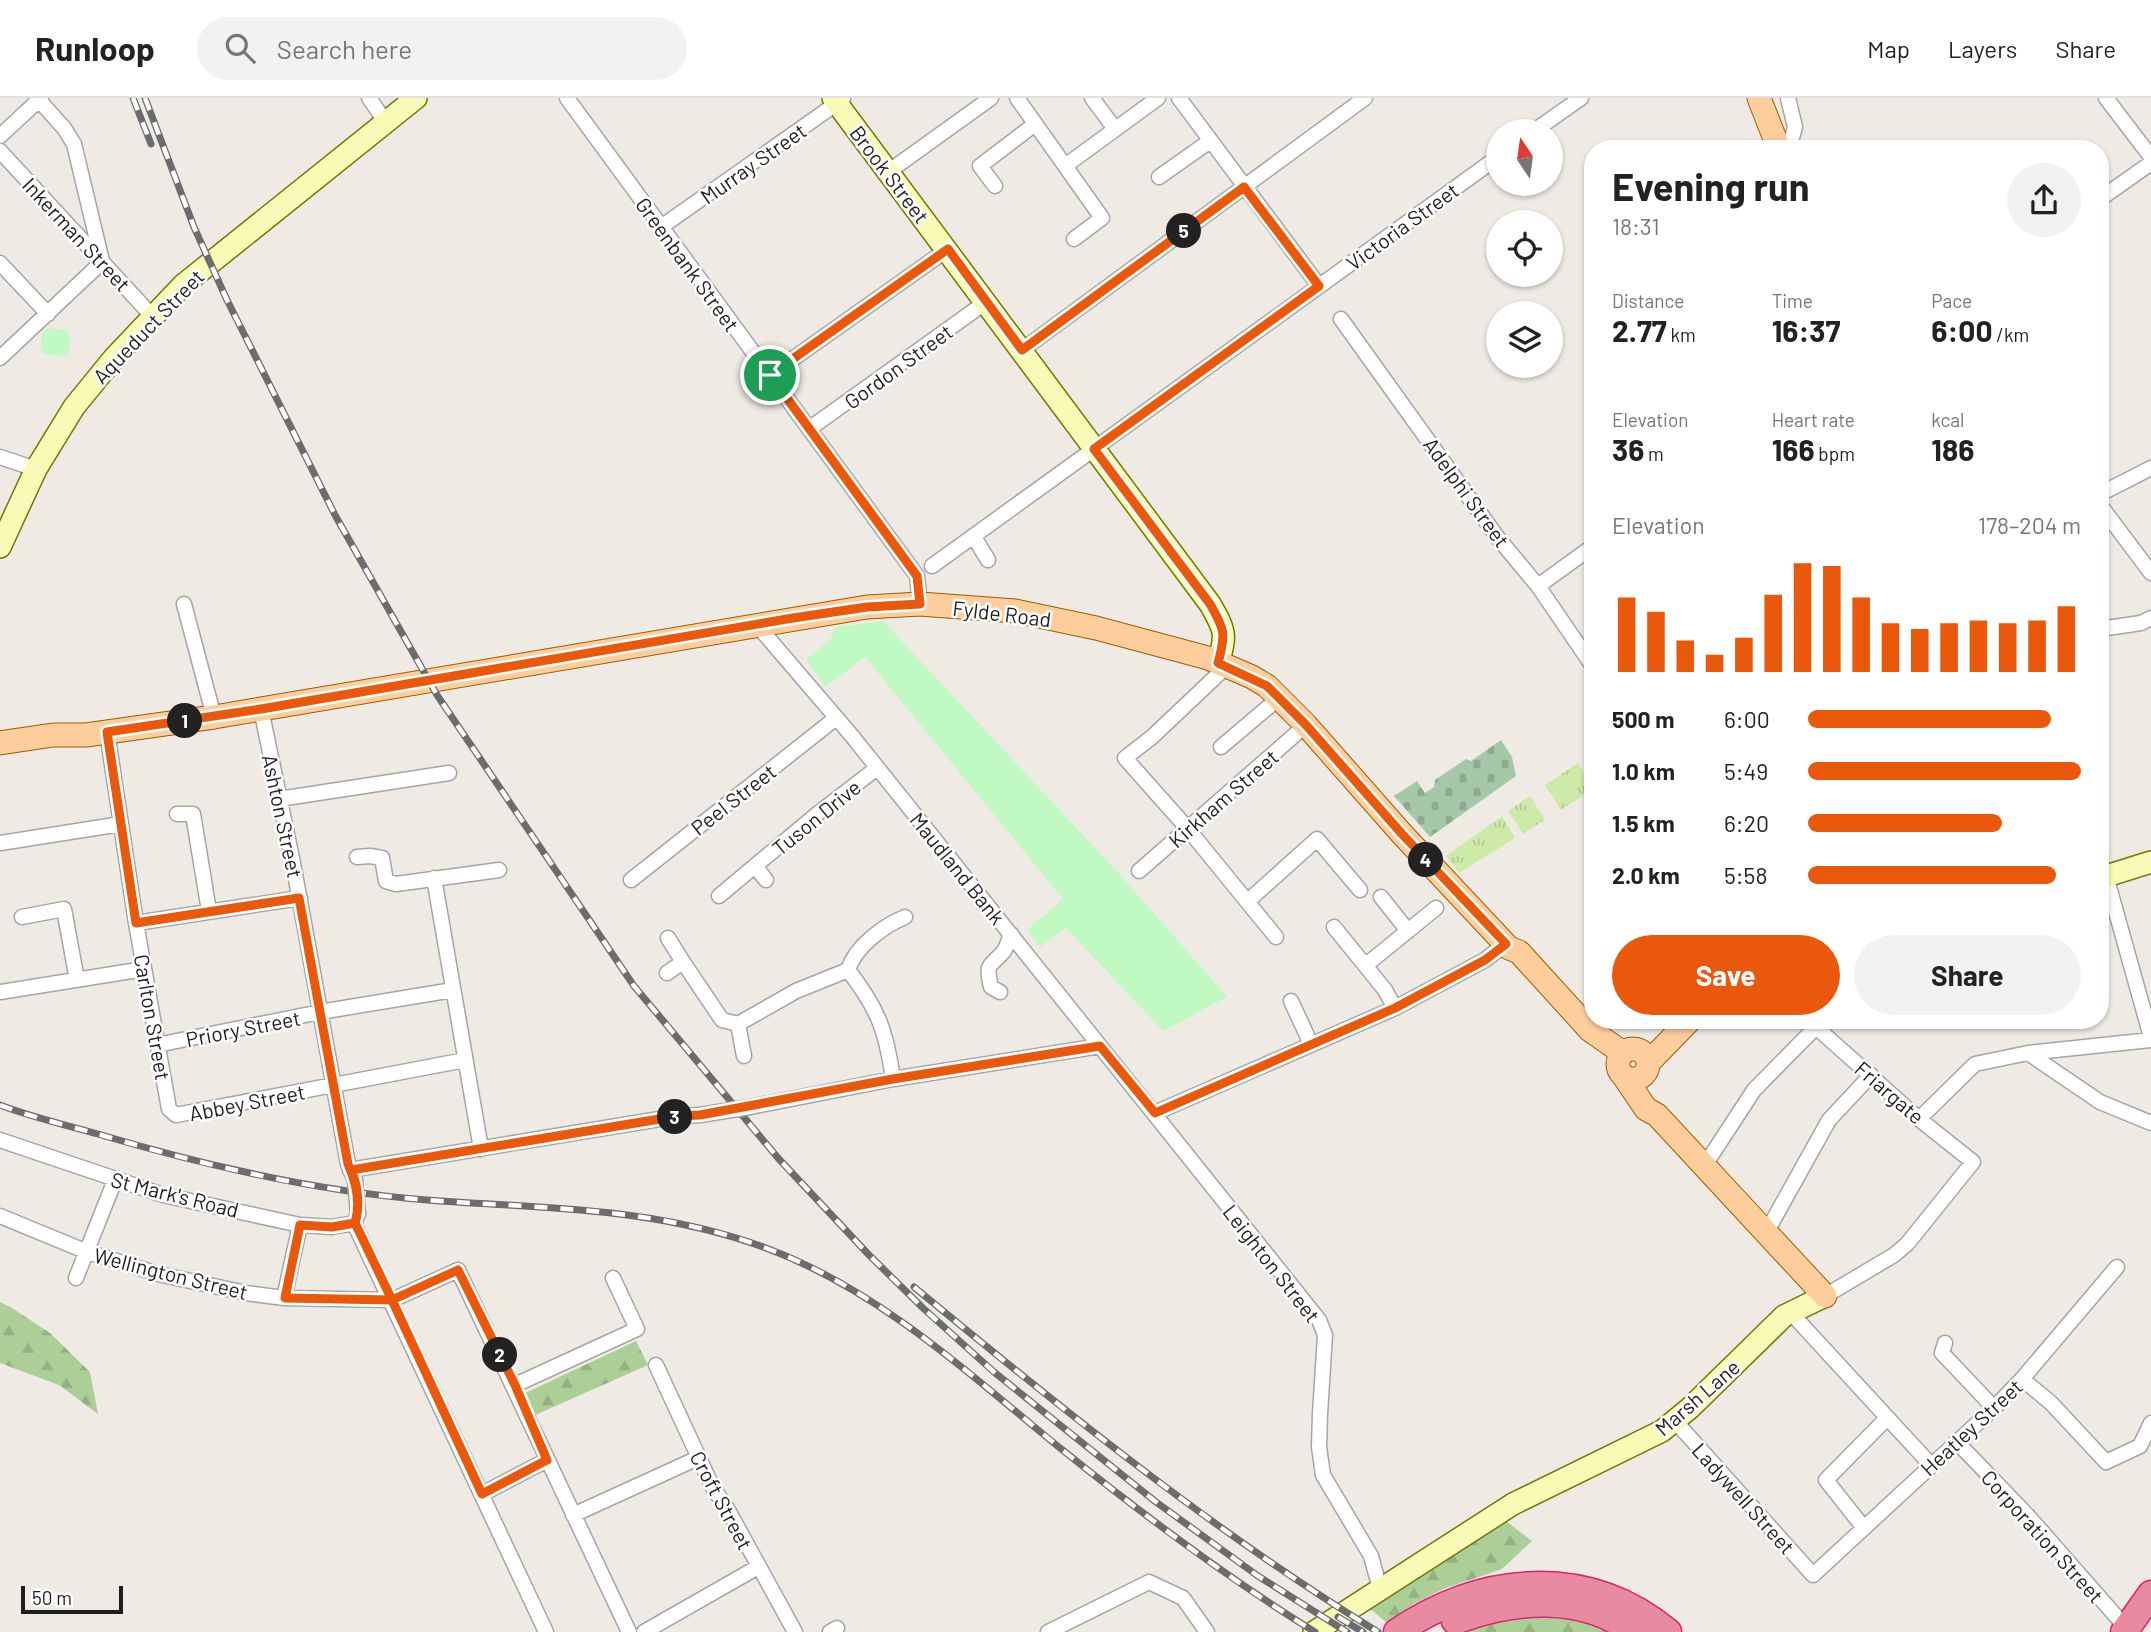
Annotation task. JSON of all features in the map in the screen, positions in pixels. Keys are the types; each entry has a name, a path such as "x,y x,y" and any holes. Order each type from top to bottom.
{"highway":[{"path":"1397,1632 1452,1602 1491,1589 1549,1584 1577,1588 1620,1602 1668,1632"},
{"path":"2127,1631 2151,1594"},
{"path":"1434,1632 1453,1621 1480,1611 1520,1604 1553,1603 1584,1608 1634,1632"}],"main road":[{"path":"1759,98 1776,140"},
{"name":"Fylde Road","path":"0,743 53,735 97,734 214,717 867,607 920,604 1015,611 1096,628 1223,664 1267,686 1306,725 1402,834 1511,950"},
{"name":"Fylde Road","path":"0,756 62,746 97,734"},
{"path":"1511,950 1526,979 1578,1035 1633,1065 1657,1115 1825,1297"},
{"path":"1633,1065 1663,1029"},
{"path":"1633,1065 1679,1029"}],"street":[{"path":"369,98 385,121"},
{"name":"Aqueduct Street","path":"0,547 36,469 74,407 99,375 183,285 416,98"},
{"name":"Greenbank Street","path":"566,98 917,576 920,604"},
{"path":"887,172 991,98"},
{"path":"1017,98 1102,218 1074,239"},
{"path":"1092,98 1115,129"},
{"path":"1065,166 1158,98"},
{"path":"1179,98 1319,286"},
{"path":"1022,350 1365,98"},
{"path":"1551,119 1581,98"},
{"path":"1788,98 1795,127 1789,140"},
{"path":"2106,98 2151,157"},
{"path":"0,136 39,99 64,128 74,144 102,262 0,358"},
{"name":"Murray Street","path":"661,227 838,100"},
{"name":"Brook Street","path":"838,100 887,172 948,249 1215,613 1224,629 1223,664"},
{"path":"995,186 980,166 1035,124"},
{"path":"1159,177 1210,141"},
{"name":"Inkerman Street","path":"0,151 153,317"},
{"path":"2109,193 2151,163"},
{"name":"Victoria Street","path":"932,566 1486,166"},
{"path":"770,375 948,249"},
{"path":"0,263 48,314"},
{"name":"Gordon Street","path":"809,429 986,302"},
{"name":"Adelphi Street","path":"1342,319 1498,538 1538,586 1584,654"},
{"path":"0,457 36,469"},
{"path":"2109,489 2151,468"},
{"path":"2109,517 2151,573"},
{"path":"974,537 989,561"},
{"path":"1538,586 1584,553"},
{"path":"184,604 214,717"},
{"path":"2109,628 2141,623 2151,618"},
{"name":"Maudland Bank","path":"757,625 877,768 1155,1114"},
{"path":"1223,664 1153,737 1125,758 1276,937"},
{"path":"1221,747 1279,698"},
{"name":"Ashton Street","path":"261,709 353,1175 356,1218"},
{"name":"Peel Street","path":"631,880 836,718"},
{"name":"Kirkham Street","path":"1139,871 1306,725"},
{"name":"Carlton Street","path":"97,734 121,824 167,1095"},
{"name":"Tuson Drive","path":"719,896 877,768"},
{"path":"279,799 449,773"},
{"path":"177,814 193,814 209,912"},
{"path":"0,843 121,824"},
{"path":"1248,901 1317,839 1360,890"},
{"path":"356,857 382,858 386,881 396,884 499,870"},
{"path":"2109,871 2151,862"},
{"name":"Tuson Drive","path":"755,866 766,880"},
{"path":"434,878 481,1149"},
{"path":"1381,897 1408,931"},
{"path":"1919,1118 1975,1064 2028,1053 2151,1039 2109,897"},
{"path":"136,923 299,898"},
{"path":"1366,965 1436,908"},
{"path":"22,917 64,909 77,980"},
{"path":"668,938 722,1020 738,1024 796,990 848,970 852,959 861,948 895,916"},
{"path":"1334,927 1385,990 1395,1008"},
{"path":"1000,992 992,987 988,972 992,961 1005,950 1011,933"},
{"path":"1155,1114 1395,1008 1485,960 1511,950"},
{"path":"667,973 683,962"},
{"path":"0,992 144,969"},
{"path":"848,970 869,998 880,1021 888,1046 893,1079"},
{"name":"Priory Street","path":"157,1045 320,1012 453,990"},
{"path":"1291,1001 1311,1044"},
{"path":"738,1024 744,1056"},
{"path":"1705,1165 1754,1090 1807,1029"},
{"name":"Friargate","path":"1817,1029 1973,1162"},
{"path":"353,1175 481,1149 678,1116 750,1107 893,1079 1100,1046"},
{"path":"2028,1053 2100,1102 2151,1123"},
{"name":"Abbey Street","path":"167,1095 169,1109 176,1115 465,1060"},
{"path":"1766,1233 1829,1120 1871,1075"},
{"name":"Leighton Street","path":"1155,1114 1320,1320 1325,1335 1319,1447 1322,1475 1371,1556 1380,1589"},
{"name":"St Mark's Road","path":"0,1140 163,1195 300,1225 332,1227 356,1218"},
{"name":"Marsh Lane","path":"1314,1632 1513,1504 1641,1443 1675,1421 1784,1317 1825,1297 1894,1255 1907,1244 1973,1162"},
{"path":"76,1278 115,1180"},
{"name":"Wellington Street","path":"0,1216 85,1251 158,1274 246,1293 285,1298 392,1300"},
{"path":"356,1218 546,1632"},
{"path":"285,1298 300,1225"},
{"name":"Heatley Street","path":"1813,1575 1955,1441 1994,1408 2117,1267"},
{"path":"392,1300 458,1270 515,1385 547,1460 629,1632"},
{"path":"515,1385 637,1329 613,1278"},
{"path":"1791,1313 1931,1465"},
{"path":"1945,1343 1942,1353 1994,1408"},
{"name":"Croft Street","path":"656,1365 698,1458 795,1632"},
{"path":"2022,1379 2051,1403 2106,1462 2140,1446 2151,1423"},
{"path":"1864,1528 1826,1480 1887,1418"},
{"name":"Ladywell Street","path":"1675,1421 1813,1575"},
{"name":"Corporation Street","path":"1955,1441 2029,1517 2127,1631"},
{"path":"573,1515 698,1458"},
{"path":"482,1494 547,1460"},
{"path":"644,1632 758,1567"},
{"path":"1048,1632 1149,1582 1183,1598 1208,1632"}],"green space":[{"path":"47,328 65,330 71,338 67,356 43,354 41,341"},
{"path":"883,621 1122,877 1227,997 1163,1031 1066,928 1040,947 1027,930 1063,899 865,657 826,687 806,660 830,640 836,627"},
{"path":"1501,740 1512,757 1516,776 1430,837 1394,796 1417,781 1425,793 1434,787 1435,780 1466,759 1471,761"},
{"path":"1578,763 1584,773 1584,795 1561,810 1545,785"},
{"path":"1530,796 1545,820 1523,834 1508,811"},
{"path":"1502,816 1515,838 1459,873 1446,856"},
{"path":"0,1302 50,1333 90,1372 98,1414 59,1385 0,1363"},
{"path":"636,1341 648,1365 533,1416 523,1394"},
{"path":"1502,1518 1532,1541 1502,1569 1443,1589 1414,1604 1387,1623 1368,1607"},
{"path":"1519,1614 1586,1618 1618,1632 1460,1632"}],"railway":[{"path":"133,98 151,144"},
{"path":"145,98 194,227 227,300 335,515 437,695 634,986 778,1158 924,1309 994,1372 1156,1502 1258,1576 1347,1632"},
{"path":"0,1105 179,1157 302,1184 385,1196 640,1217 724,1234 766,1248 847,1286 884,1310 956,1363 1153,1521 1315,1632"},
{"path":"914,1287 1140,1468 1257,1553 1378,1632"},
{"path":"1338,1617 1363,1632"}],"route":[{"path":"770,375 917,576 920,604 867,607 793,618 214,717 107,732 136,923 299,898 348,1164 355,1180 358,1214 355,1223 392,1300 458,1270 515,1385 547,1460 482,1494 392,1300 285,1298 300,1225 332,1227 355,1223 358,1214 355,1180 351,1170 678,1116 750,1107 893,1079 1100,1046 1155,1113 1395,1008 1485,960 1506,944 1402,834 1306,725 1267,686 1218,663 1224,643 1224,629 1210,604 1094,449 1319,286 1244,187 1022,350 948,249 770,375"}]}
